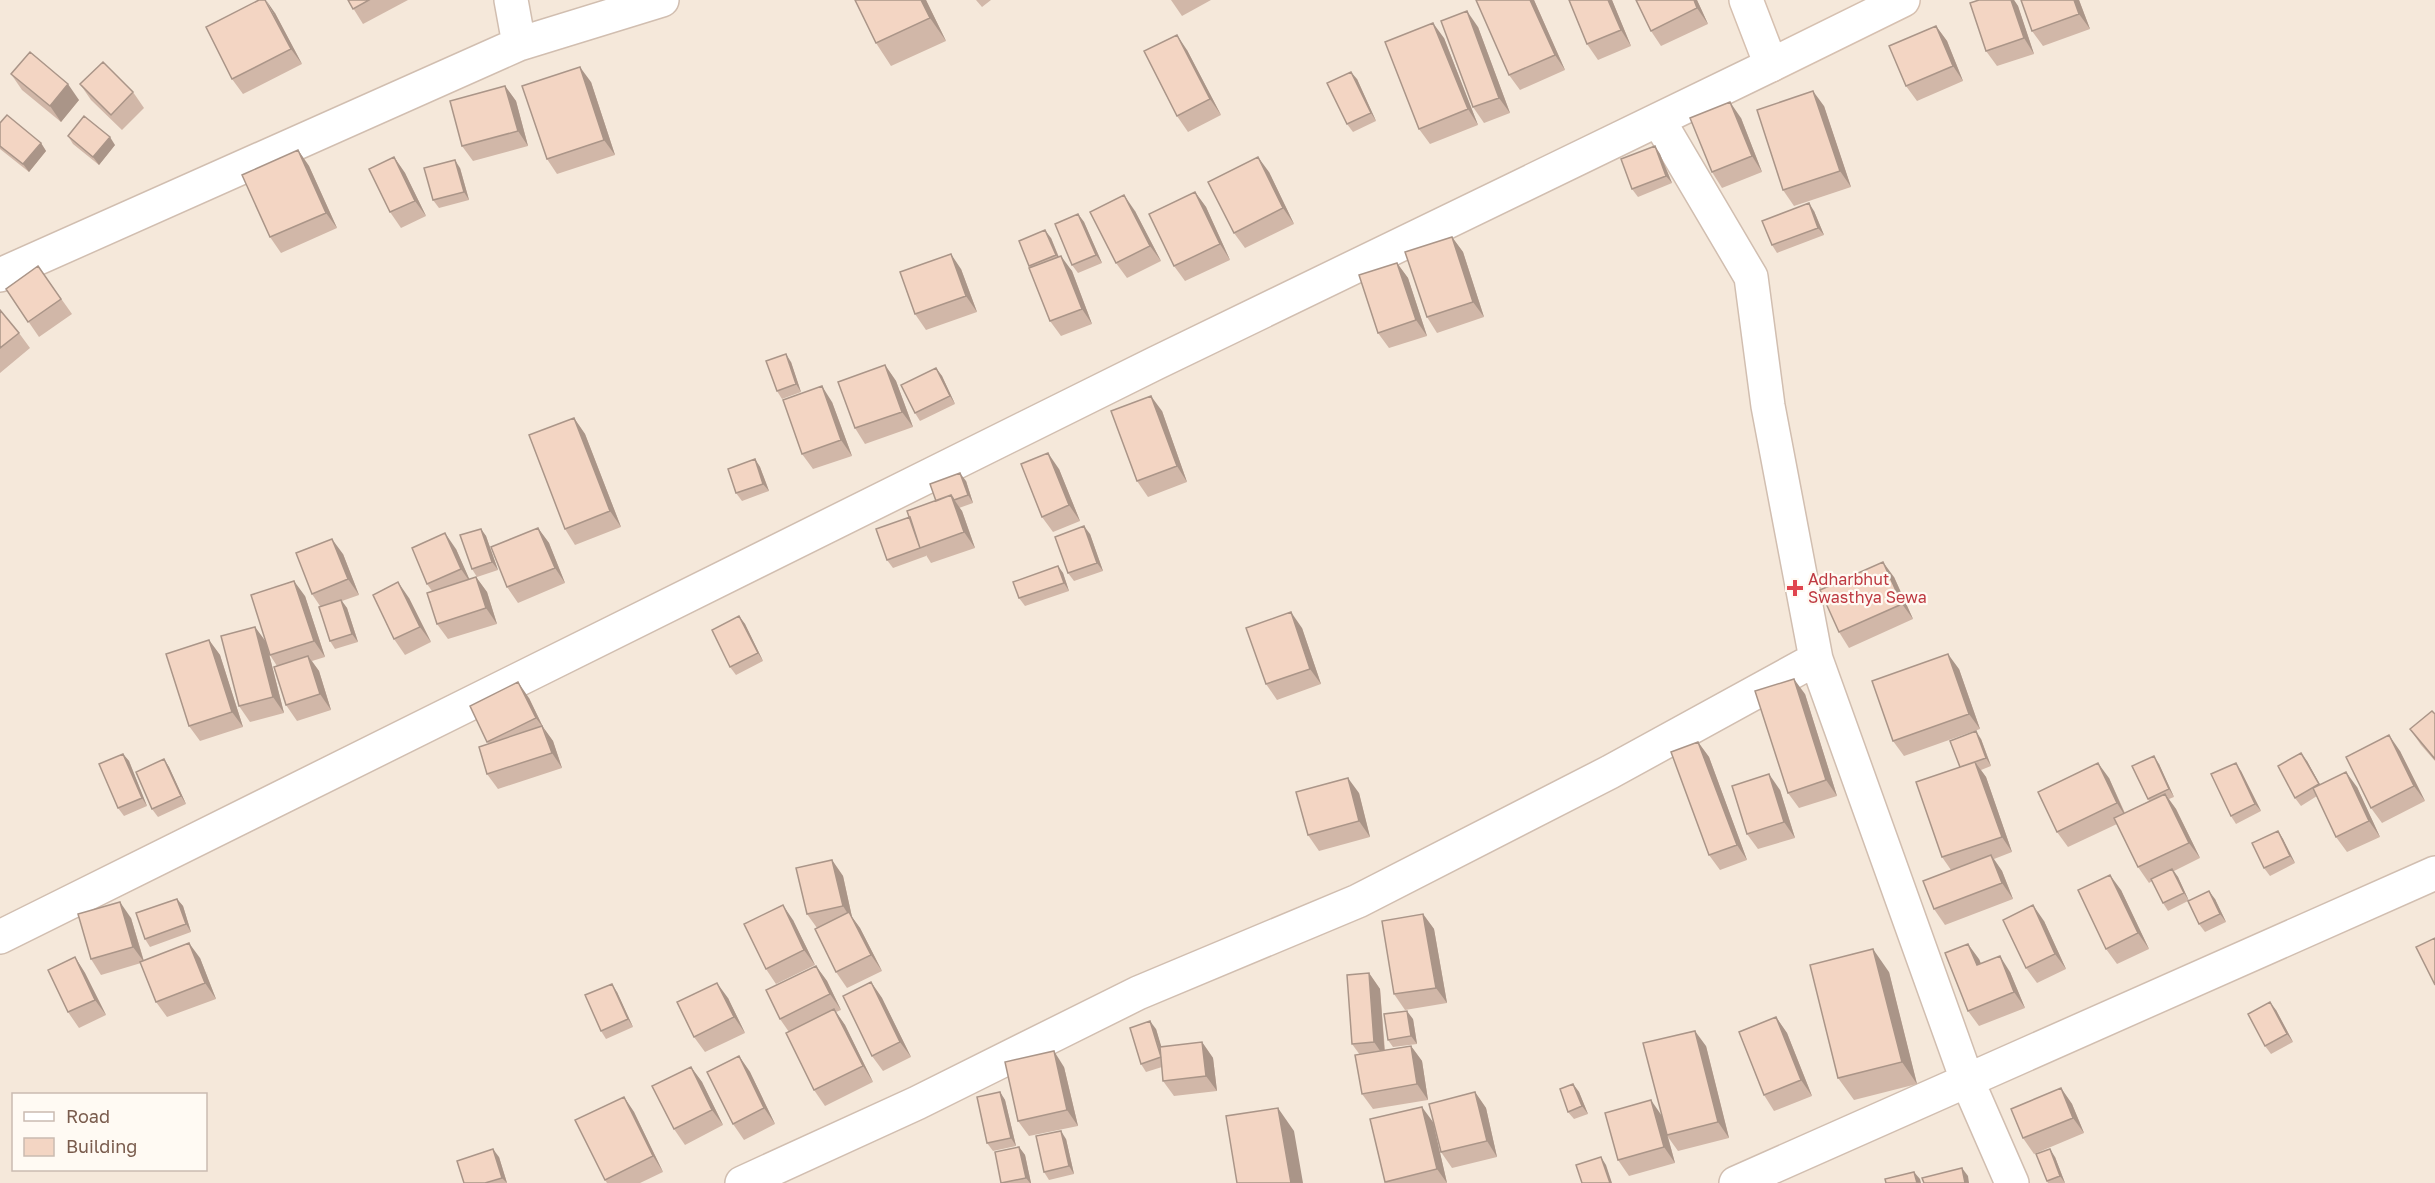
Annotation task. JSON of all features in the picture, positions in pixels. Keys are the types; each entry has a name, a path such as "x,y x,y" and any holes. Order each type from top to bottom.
{"street":[{"path":"511,0 519,44"},
{"path":"0,275 519,44 662,0"},
{"path":"1746,0 1771,65"},
{"path":"0,937 1156,363 1659,121 1903,0"},
{"path":"1659,121 1751,277 1768,406 1816,659 1967,1080 2012,1183"},
{"path":"742,1183 917,1102 1138,993 1358,901 1610,772 1816,659"},
{"path":"1736,1183 2435,873"}],"shaded area":[{"path":"0,0 2435,0 2435,1183 0,1183"}],"building":[{"path":"259,0 265,0 291,49 232,79 206,27"},
{"path":"348,0 369,0 353,9"},
{"path":"855,0 921,0 930,18 876,43"},
{"path":"1476,0 1530,0 1555,55 1509,75"},
{"path":"1569,0 1608,0 1621,30 1587,44"},
{"path":"1636,0 1694,0 1697,8 1651,31"},
{"path":"1979,0 2011,0 2024,38 1986,51 1970,3"},
{"path":"2021,0 2074,0 2079,14 2032,31"},
{"path":"1467,11 1499,98 1473,107 1441,21"},
{"path":"1433,23 1468,109 1419,129 1385,42"},
{"path":"1936,26 1953,66 1906,86 1889,46"},
{"path":"1177,35 1210,99 1177,116 1144,51"},
{"path":"30,52 68,84 50,106 11,74"},
{"path":"103,62 133,92 111,115 80,84"},
{"path":"580,67 604,140 547,159 522,86"},
{"path":"1351,72 1371,113 1347,124 1327,83"},
{"path":"505,86 518,131 462,146 450,101"},
{"path":"1813,91 1840,171 1783,190 1757,110"},
{"path":"1730,102 1752,156 1712,172 1690,118"},
{"path":"7,115 41,143 23,164 0,146 0,123"},
{"path":"84,116 110,137 93,157 68,136"},
{"path":"1655,146 1666,176 1632,189 1621,159"},
{"path":"298,150 326,213 270,237 242,175"},
{"path":"394,157 415,201 390,212 369,169"},
{"path":"1258,157 1283,208 1234,233 1208,182"},
{"path":"455,160 464,192 433,200 424,168"},
{"path":"1195,192 1220,244 1174,266 1149,214"},
{"path":"1124,195 1150,246 1116,263 1090,212"},
{"path":"1809,203 1818,228 1772,245 1762,221"},
{"path":"1078,214 1096,255 1072,265 1055,224"},
{"path":"1045,230 1056,255 1029,266 1019,241"},
{"path":"1452,237 1473,302 1427,317 1405,252"},
{"path":"951,254 966,296 915,314 900,272"},
{"path":"1061,256 1082,309 1050,321 1029,268"},
{"path":"1397,263 1416,320 1378,333 1359,275"},
{"path":"38,266 61,299 28,322 6,289"},
{"path":"0,310 19,333 0,348"},
{"path":"786,354 796,384 777,391 766,361"},
{"path":"885,365 902,412 855,428 838,382"},
{"path":"936,368 950,396 915,413 901,385"},
{"path":"822,386 841,440 802,454 783,400"},
{"path":"1151,396 1177,466 1137,481 1111,411"},
{"path":"574,418 610,511 565,529 529,435"},
{"path":"1048,453 1069,505 1042,517 1021,464"},
{"path":"755,459 763,484 736,493 728,469"},
{"path":"960,473 968,495 954,500 951,495 936,501 930,484"},
{"path":"951,495 964,532 920,548 907,511"},
{"path":"910,517 920,548 887,560 876,529"},
{"path":"1084,526 1097,563 1068,573 1055,537"},
{"path":"538,528 555,568 507,587 491,547"},
{"path":"481,529 492,562 472,569 460,535"},
{"path":"445,533 461,569 427,584 412,548"},
{"path":"332,539 348,579 312,594 296,553"},
{"path":"1883,562 1902,604 1839,632 1820,590"},
{"path":"1058,566 1064,583 1019,598 1013,582"},
{"path":"476,577 486,608 437,624 427,593"},
{"path":"294,581 314,641 270,655 251,595"},
{"path":"398,582 420,627 394,639 373,595"},
{"path":"341,600 352,634 330,641 319,607"},
{"path":"1291,612 1310,669 1266,684 1246,628"},
{"path":"739,616 758,653 730,667 712,630"},
{"path":"255,627 273,697 239,706 221,636"},
{"path":"209,640 232,712 189,726 166,654"},
{"path":"1948,654 1969,714 1893,741 1872,681"},
{"path":"308,656 320,694 286,705 274,667"},
{"path":"1794,679 1826,780 1788,793 1755,691"},
{"path":"518,682 536,718 487,742 470,706"},
{"path":"2432,711 2435,714 2435,759 2410,729"},
{"path":"542,726 552,753 487,774 479,747"},
{"path":"1976,731 1986,758 1960,767 1950,741"},
{"path":"2389,735 2414,786 2371,808 2346,757"},
{"path":"1698,742 1737,845 1709,855 1671,752"},
{"path":"2301,753 2319,784 2295,798 2278,766"},
{"path":"123,754 142,798 118,808 99,764"},
{"path":"2154,756 2169,789 2148,799 2132,766"},
{"path":"164,759 181,796 152,809 136,772"},
{"path":"1975,762 2002,837 1942,857 1916,782"},
{"path":"2098,763 2117,803 2057,832 2038,792"},
{"path":"2236,763 2255,804 2231,816 2211,774"},
{"path":"2346,772 2369,821 2336,837 2313,788"},
{"path":"1769,774 1784,822 1747,834 1732,786"},
{"path":"1348,778 1359,821 1308,835 1296,792"},
{"path":"2165,794 2189,843 2138,867 2114,818"},
{"path":"2278,831 2290,856 2264,868 2252,843"},
{"path":"1991,855 2002,883 1934,909 1923,881"},
{"path":"832,860 843,906 807,914 796,868"},
{"path":"2172,869 2184,893 2163,903 2151,879"},
{"path":"2110,875 2138,933 2106,949 2078,890"},
{"path":"2209,891 2220,914 2199,924 2188,901"},
{"path":"177,899 186,924 145,939 136,913"},
{"path":"120,902 133,947 91,959 78,914"},
{"path":"783,905 804,950 766,969 744,924"},
{"path":"2033,905 2055,954 2026,968 2003,920"},
{"path":"849,912 871,955 836,972 815,929"},
{"path":"1423,914 1436,988 1394,994 1382,921"},
{"path":"2435,938 2435,985 2416,947"},
{"path":"189,943 205,983 156,1002 140,962"},
{"path":"1968,944 1977,965 2000,956 2014,992 1968,1011 1945,953"},
{"path":"1873,949 1902,1062 1838,1078 1810,965"},
{"path":"75,957 95,1000 68,1012 48,970"},
{"path":"816,966 830,994 780,1019 766,990"},
{"path":"1369,973 1374,1042 1352,1044 1347,975"},
{"path":"871,982 900,1042 872,1056 843,996"},
{"path":"717,983 734,1017 694,1037 677,1002"},
{"path":"612,984 628,1019 601,1031 585,995"},
{"path":"2270,1002 2287,1034 2265,1046 2248,1014"},
{"path":"834,1009 863,1066 814,1090 786,1033"},
{"path":"1407,1011 1411,1036 1388,1040 1384,1014"},
{"path":"1776,1017 1801,1080 1764,1095 1739,1032"},
{"path":"1150,1021 1161,1057 1141,1064 1130,1028"},
{"path":"1695,1031 1718,1122 1667,1135 1643,1043"},
{"path":"1202,1042 1206,1076 1163,1081 1160,1047"},
{"path":"1411,1046 1417,1084 1362,1094 1355,1055"},
{"path":"1054,1051 1067,1110 1018,1121 1005,1062"},
{"path":"739,1056 764,1108 733,1124 707,1072"},
{"path":"691,1067 712,1110 674,1129 652,1086"},
{"path":"1573,1084 1582,1106 1568,1112 1560,1089"},
{"path":"2061,1088 2073,1118 2023,1138 2011,1109"},
{"path":"1000,1092 1011,1138 987,1143 977,1097"},
{"path":"1475,1092 1487,1141 1441,1152 1429,1104"},
{"path":"624,1097 653,1156 605,1180 575,1120"},
{"path":"1651,1100 1664,1147 1618,1160 1605,1113"},
{"path":"1422,1107 1437,1169 1385,1182 1370,1119"},
{"path":"1278,1108 1291,1183 1237,1183 1226,1116"},
{"path":"1061,1131 1069,1166 1044,1172 1036,1136"},
{"path":"1019,1147 1026,1178 1001,1183 995,1152"},
{"path":"493,1149 502,1178 485,1183 464,1183 457,1161"},
{"path":"2050,1149 2060,1176 2047,1181 2036,1154"},
{"path":"1601,1157 1610,1183 1582,1183 1576,1165"},
{"path":"1962,1168 1965,1183 1924,1183 1922,1178"},
{"path":"1914,1172 1917,1183 1886,1183 1885,1179"}],"place":[{"name":"Adharbhut Swasthya Sewa","path":"1795,588"}]}
